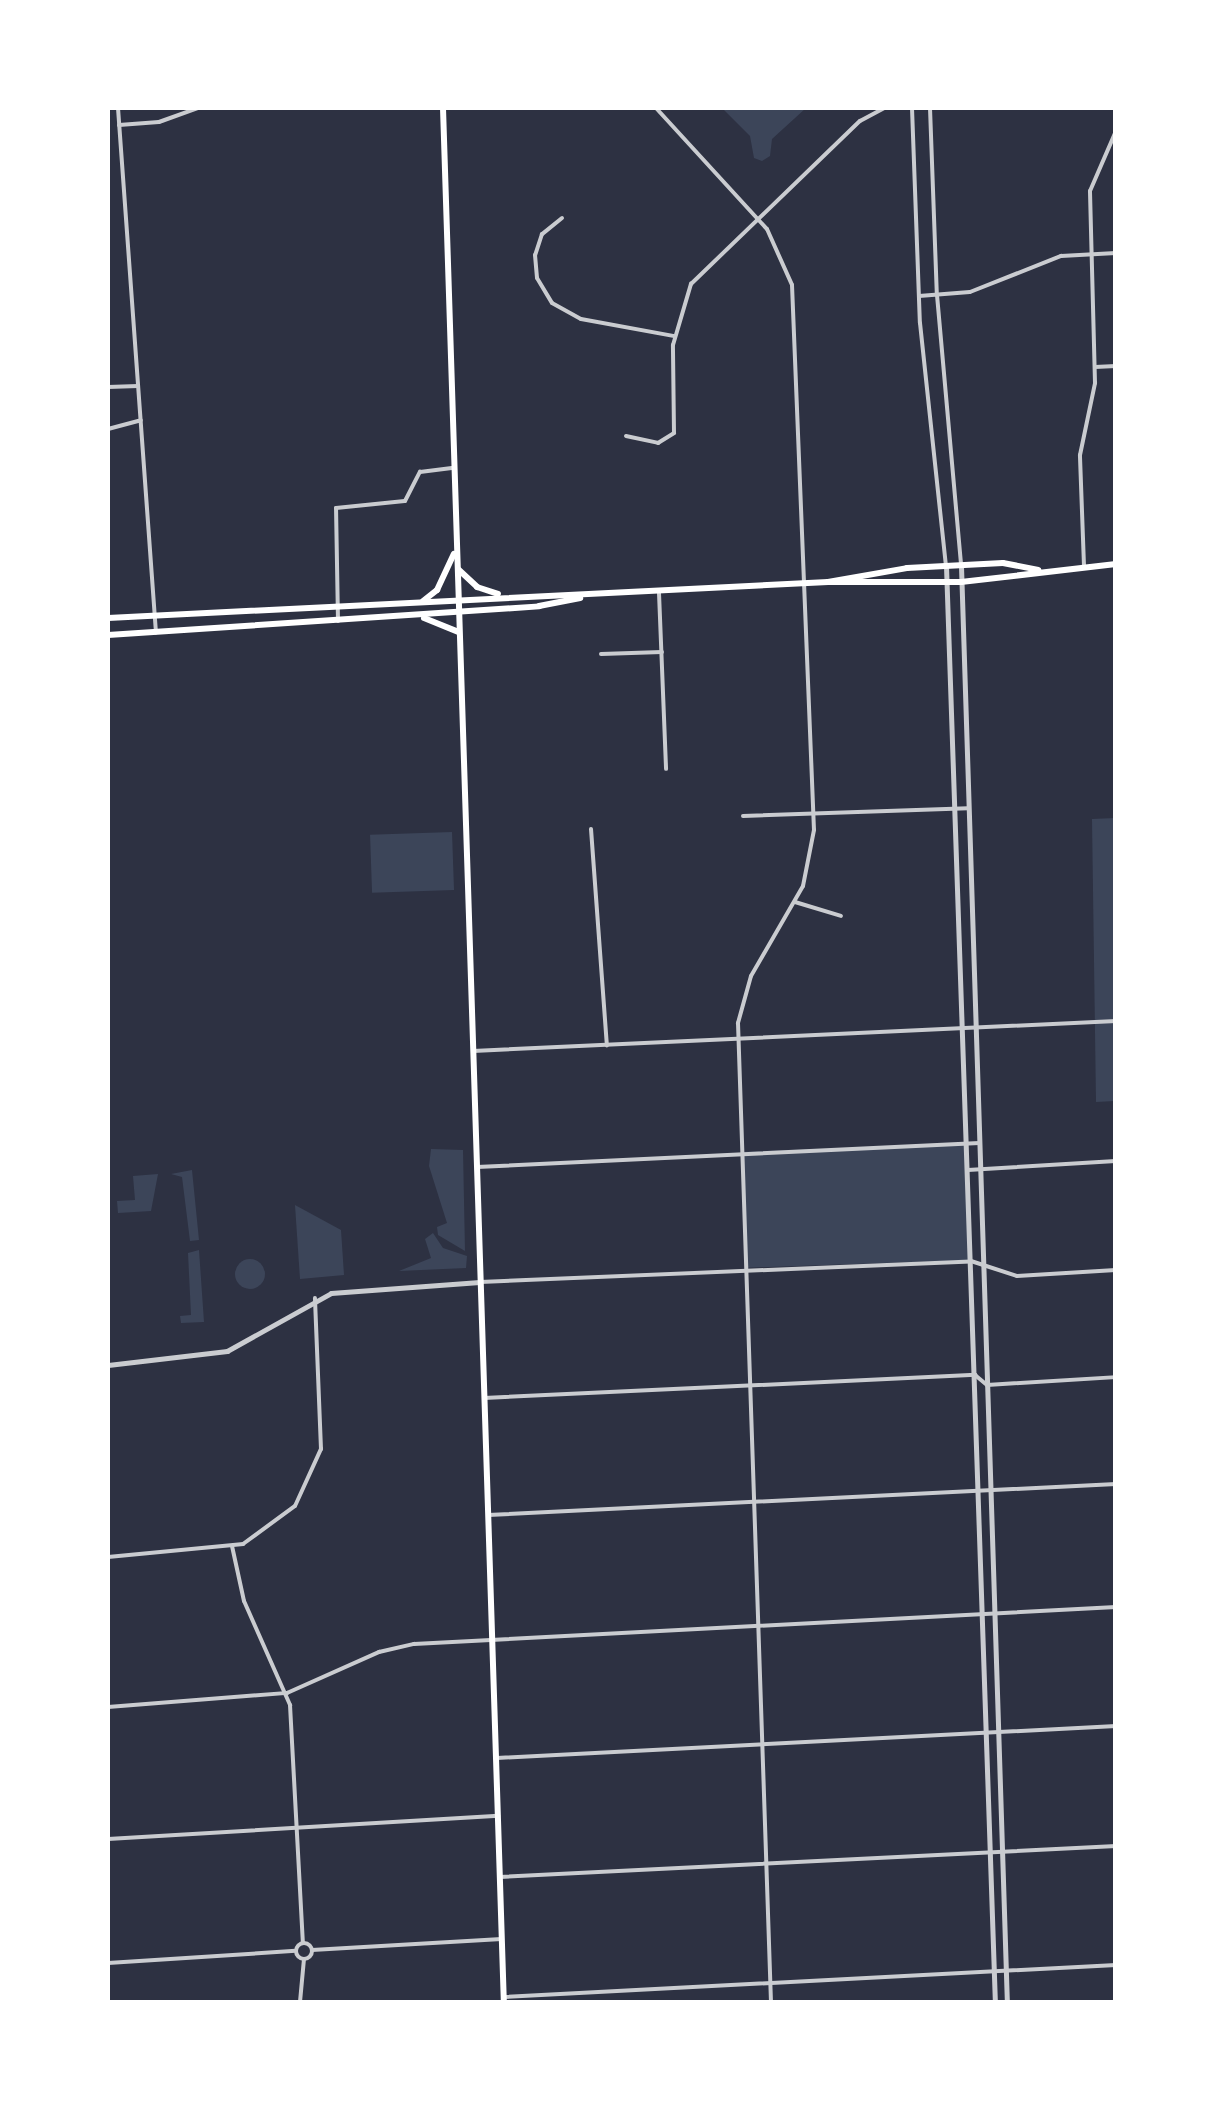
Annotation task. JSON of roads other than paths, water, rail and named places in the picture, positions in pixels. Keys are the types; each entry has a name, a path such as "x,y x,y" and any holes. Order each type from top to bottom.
{"main road":[{"path":"444,108 503,2000"},
{"path":"423,601 437,590 457,548"},
{"path":"108,635 413,616 660,592 828,582 960,582 1116,564"},
{"path":"828,582 852,574 961,565 1039,570"},
{"path":"458,568 480,589 520,596"},
{"path":"108,618 520,596 581,597"},
{"path":"413,616 459,632"}],"street":[{"path":"118,108 156,633"},
{"path":"118,125 159,122 198,108"},
{"path":"656,108 778,244 792,285 813,814 810,865 795,902 744,992 739,1038 771,2002"},
{"path":"626,436 650,443 674,433 674,336 691,284 860,121 884,108"},
{"path":"912,108 919,296 947,582 995,2002"},
{"path":"930,108 937,295 961,565 1006,2002"},
{"path":"1084,566 1079,469 1094,367 1090,184 1116,131"},
{"path":"562,218 539,239 535,255 537,278 552,303 581,320 674,336"},
{"path":"919,296 970,292 1040,262 1090,253 1116,253"},
{"path":"1094,367 1116,366"},
{"path":"108,387 139,386"},
{"path":"108,429 142,420"},
{"path":"338,621 341,606 336,508 405,501 420,472 454,468"},
{"path":"660,592 666,769"},
{"path":"949,634 961,634"},
{"path":"601,654 662,652"},
{"path":"951,696 964,696"},
{"path":"742,816 968,808"},
{"path":"592,830 607,1045"},
{"path":"795,902 841,916"},
{"path":"958,919 972,918"},
{"path":"473,1051 1116,1021"},
{"path":"477,1167 979,1143"},
{"path":"968,1170 1116,1161"},
{"path":"108,1364 227,1351 316,1298 350,1289 971,1261 1016,1276 1116,1270"},
{"path":"108,1557 232,1546 287,1515 318,1462 316,1298"},
{"path":"484,1398 975,1375 987,1386 1116,1377"},
{"path":"488,1515 1116,1484"},
{"path":"108,1963 296,1951 303,1943 299,1828 287,1693 244,1601 232,1546"},
{"path":"108,1707 287,1693 388,1649 493,1638 1116,1607"},
{"path":"496,1758 1116,1726"},
{"path":"108,1839 498,1816"},
{"path":"500,1877 1116,1846"},
{"path":"303,1943 312,1950 502,1939"},
{"path":"300,2002 304,1959 312,1950"},
{"path":"296,1951 304,1959"},
{"path":"503,2000 1116,1965"}]}
